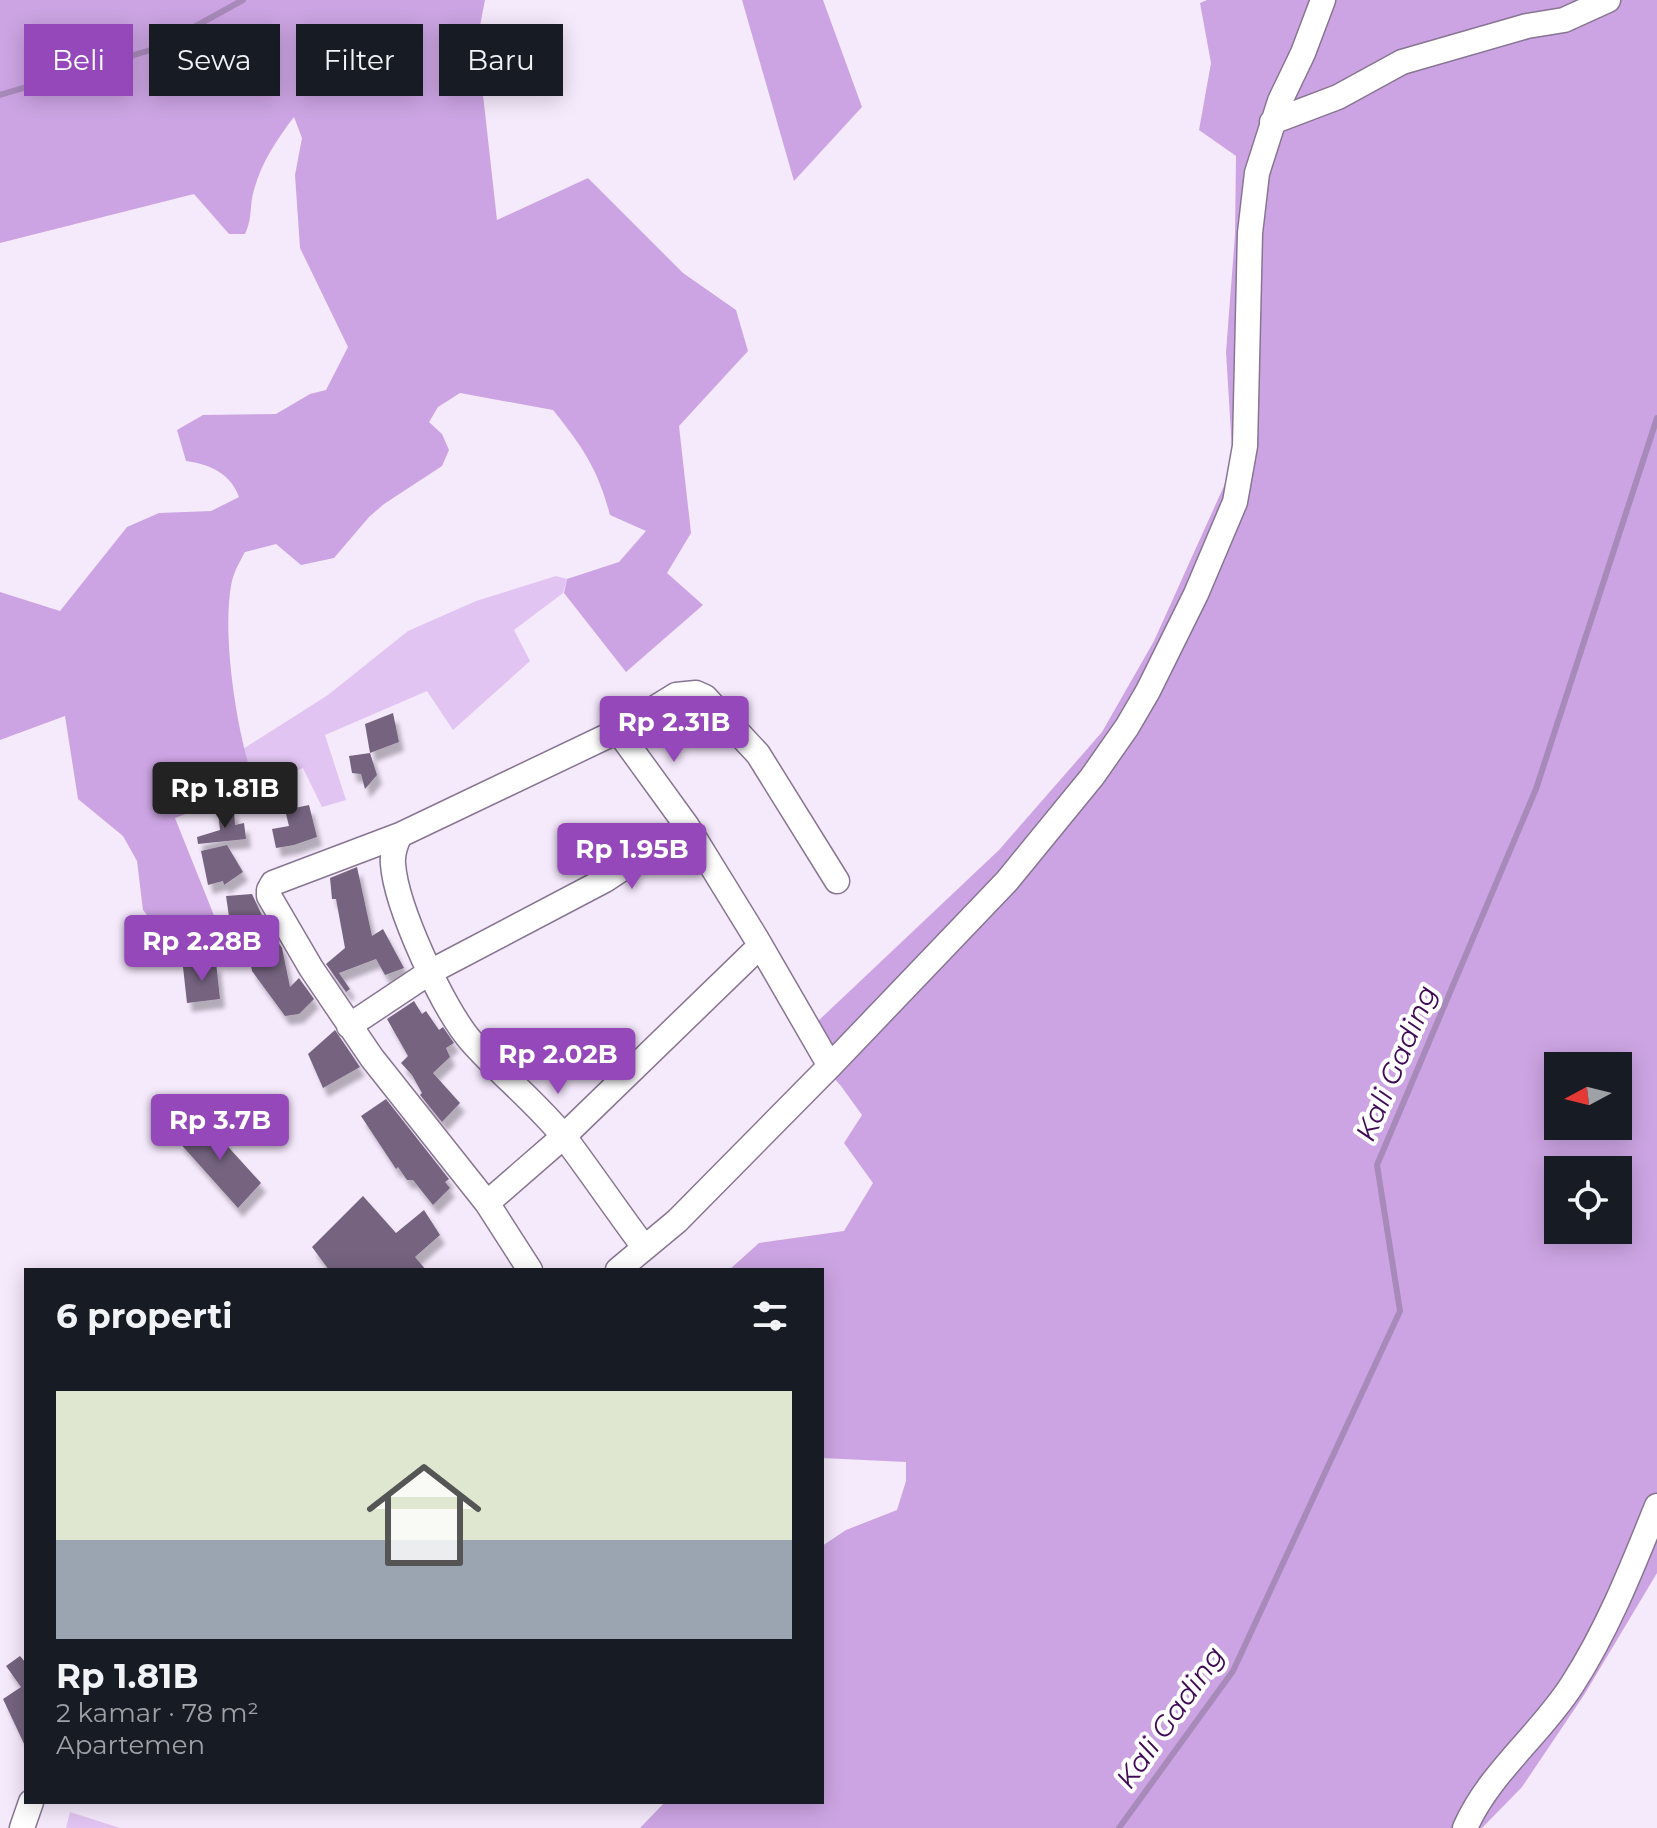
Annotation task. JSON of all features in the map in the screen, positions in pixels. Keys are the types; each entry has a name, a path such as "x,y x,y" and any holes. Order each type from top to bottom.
{"street":[{"path":"620,1268 694,1205 986,903 1092,777 1148,691 1196,594 1224,530 1241,480 1245,446 1253,199 1257,173 1272,122 1323,0"},
{"path":"1272,122 1338,97 1402,62 1527,26 1564,20 1608,0"},
{"path":"529,1268 487,1203 349,1026 269,896 273,883 400,835 618,731 676,695 696,693 705,697 758,754 837,881"},
{"path":"618,731 687,826 830,1066"},
{"path":"349,1026 430,972 605,880 687,826"},
{"path":"400,835 394,847 395,878 430,972 452,1017 563,1137 644,1247"},
{"path":"487,1203 563,1137 760,946"},
{"path":"1465,1828 1483,1795 1541,1728 1572,1685 1617,1604 1657,1506"},
{"path":"22,1828 30,1804"}],"shaded area":[{"path":"0,0 485,0 480,24 439,24 439,96 483,96 497,220 588,178 683,273 736,310 748,351 679,426 691,533 667,573 703,605 626,672 564,593 567,579 619,562 646,531 610,515 588,459 553,410 460,393 438,407 429,422 442,434 449,450 442,466 384,504 334,558 301,565 276,544 245,552 236,568 229,608 230,659 237,715 256,787 175,818 225,943 168,942 143,910 137,861 123,836 78,799 65,716 0,740 0,592 60,611 127,527 159,513 211,511 239,497 225,476 186,461 177,430 203,415 276,414 310,394 326,390 348,347 300,248 295,175 302,138 294,117 261,170 245,234 229,234 194,194 0,243"},
{"path":"742,0 823,0 862,107 794,181"},
{"path":"1207,0 1657,0 1657,1573 1584,1695 1522,1787 1482,1828 640,1828 663,1804 824,1804 824,1545 846,1530 897,1510 906,1481 906,1462 824,1458 824,1268 731,1268 759,1243 844,1231 873,1183 844,1143 862,1115 799,1039 999,850 1102,732 1154,641 1233,466 1226,352 1235,235 1236,156 1199,130 1211,63 1200,3"},
{"path":"556,576 567,579 563,593 514,630 530,661 453,730 427,691 325,735 346,800 322,807 303,768 256,787 243,749 328,695 408,631 476,601"},
{"path":"70,1812 120,1828 66,1828"}],"building":[{"path":"393,713 399,742 370,753 365,724"},
{"path":"370,753 377,775 365,789 361,774 352,773 349,756"},
{"path":"309,805 317,837 276,848 272,829 289,826 285,810"},
{"path":"234,810 235,825 244,823 246,839 198,844 197,837 220,830 218,811"},
{"path":"227,845 243,872 224,885 223,881 208,885 201,851"},
{"path":"357,867 372,936 383,929 404,968 385,975 376,959 339,973 350,989 346,992 326,964 345,948 336,899 332,899 330,878"},
{"path":"252,894 282,948 290,987 299,978 314,999 299,1014 285,1016 252,971 244,931 231,930 226,896"},
{"path":"216,962 220,999 187,1003 183,967"},
{"path":"414,1001 422,1014 426,1011 439,1030 443,1027 454,1043 446,1048 450,1057 433,1073 460,1103 442,1122 420,1095 422,1093 412,1075 401,1063 408,1056 387,1019"},
{"path":"335,1030 360,1067 323,1088 308,1054"},
{"path":"386,1099 449,1179 445,1182 450,1188 433,1205 413,1180 407,1180 398,1167 396,1169 361,1116"},
{"path":"201,1117 261,1183 238,1208 178,1141"},
{"path":"363,1196 396,1233 424,1210 440,1235 415,1257 424,1268 328,1268 312,1247"},
{"path":"20,1656 24,1661 24,1744 3,1699 21,1687 6,1666"}],"waterway":[{"path":"0,95 154,49 243,0"},
{"name":"Kali Gading","path":"1119,1828 1233,1671 1400,1311 1377,1165 1536,789 1657,418"}]}
